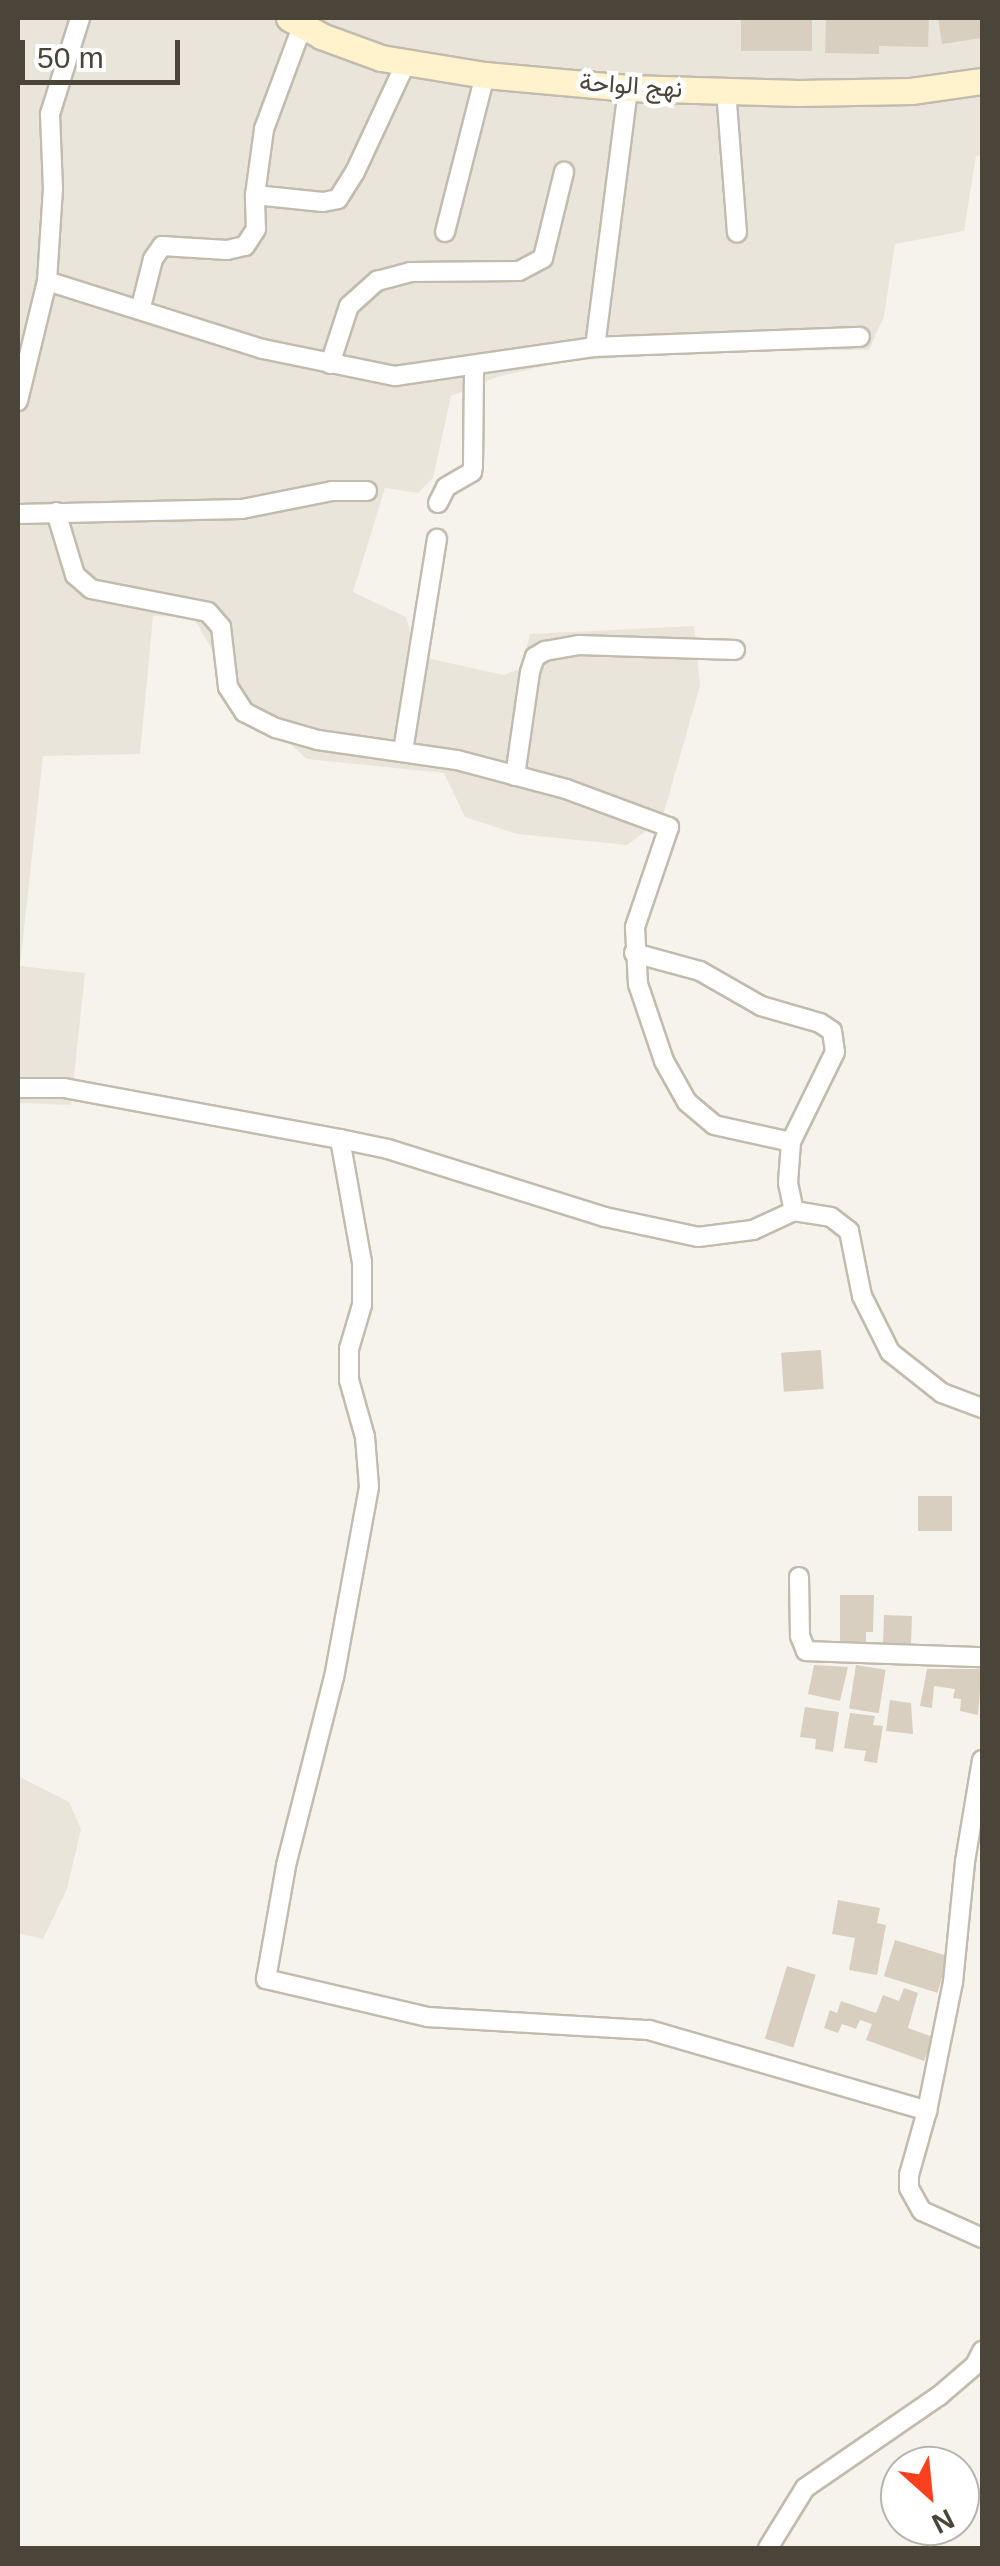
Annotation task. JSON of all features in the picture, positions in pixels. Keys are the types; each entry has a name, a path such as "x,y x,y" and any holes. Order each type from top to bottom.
{"street":[{"path":"18,401 22,360 47,281 53,189 50,114 80,18"},
{"path":"140,307 153,259 162,246 228,250 245,246 256,229 255,195 264,129 296,22"},
{"name":"نهج الواحة","path":"296,22 405,64 628,88 893,92 982,80"},
{"path":"255,195 323,202 338,199 355,172 405,64"},
{"path":"445,232 485,75"},
{"path":"594,347 628,88"},
{"path":"726,90 737,233"},
{"path":"330,364 348,306 377,281 410,272 519,270 543,258 564,172"},
{"path":"47,281 140,307 263,349 394,376 594,347 860,337"},
{"path":"438,503 446,486 464,478 474,466 474,366"},
{"path":"18,514 242,509 332,491 367,491"},
{"path":"56,512 74,575 91,589 208,612 220,627 228,687 244,712 276,728 318,740 402,752 515,776 669,827 634,927 638,984 664,1061 687,1102 714,1125 792,1142"},
{"path":"402,752 437,539"},
{"path":"515,776 530,672 536,657 546,650 579,645 735,650"},
{"path":"634,952 700,971 761,1006 820,1022 832,1031 835,1052 792,1142 788,1183 794,1211"},
{"path":"18,1088 64,1088 388,1149 659,1231 698,1237 732,1235 794,1211 831,1217 849,1231 862,1296 890,1352 942,1393 982,1408"},
{"path":"340,1140 362,1262 362,1305 349,1349 349,1380 365,1437 369,1488 342,1641 286,1866 266,1979 428,2016 649,2030 927,2111"},
{"path":"799,1577 800,1636 806,1651 982,1658"},
{"path":"982,1760 964,1862 953,1982 927,2111 908,2175 909,2188 922,2210 982,2238"},
{"path":"768,2548 805,2488 939,2396 975,2364 982,2351"}],"shaded area":[{"path":"18,18 982,18 982,155 976,156 964,231 895,244 884,316 869,350 733,351 565,361 497,377 451,396 433,478 418,493 385,488 353,592 406,617 418,656 503,675 521,669 530,634 694,626 700,686 662,819 627,845 517,834 465,817 444,773 307,759 241,699 193,617 153,616 140,754 43,756 20,966 85,973 71,1105 18,1103"},
{"path":"18,1776 69,1802 81,1829 67,1889 43,1939 18,1933"}],"building":[{"path":"741,18 812,18 812,51 741,51"},
{"path":"826,18 929,18 928,47 879,46 879,54 825,53"},
{"path":"938,18 982,18 982,38 942,44"},
{"path":"821,1350 824,1389 784,1392 781,1353"},
{"path":"918,1496 952,1496 952,1531 918,1531"},
{"path":"840,1595 874,1595 873,1632 866,1632 866,1645 840,1645"},
{"path":"884,1615 912,1616 911,1652 883,1651"},
{"path":"814,1665 848,1667 840,1701 808,1694"},
{"path":"856,1665 886,1670 879,1713 849,1708"},
{"path":"927,1669 982,1669 978,1715 960,1711 961,1699 953,1698 955,1689 934,1686 932,1708 920,1706"},
{"path":"890,1700 911,1703 913,1734 886,1731"},
{"path":"805,1707 839,1712 833,1752 815,1749 816,1739 800,1737"},
{"path":"850,1713 875,1716 873,1725 883,1726 877,1763 864,1761 866,1751 844,1748"},
{"path":"838,1900 880,1908 877,1923 886,1925 877,1975 849,1970 855,1938 832,1934"},
{"path":"895,1940 949,1956 937,1993 884,1976"},
{"path":"787,1966 816,1975 793,2047 765,2039"},
{"path":"904,1988 918,1993 908,2028 933,2037 924,2061 866,2040 872,2024 860,2020 856,2029 842,2024 838,2033 824,2028 830,2010 837,2013 841,2001 876,2013 883,1995 899,2001"}]}
